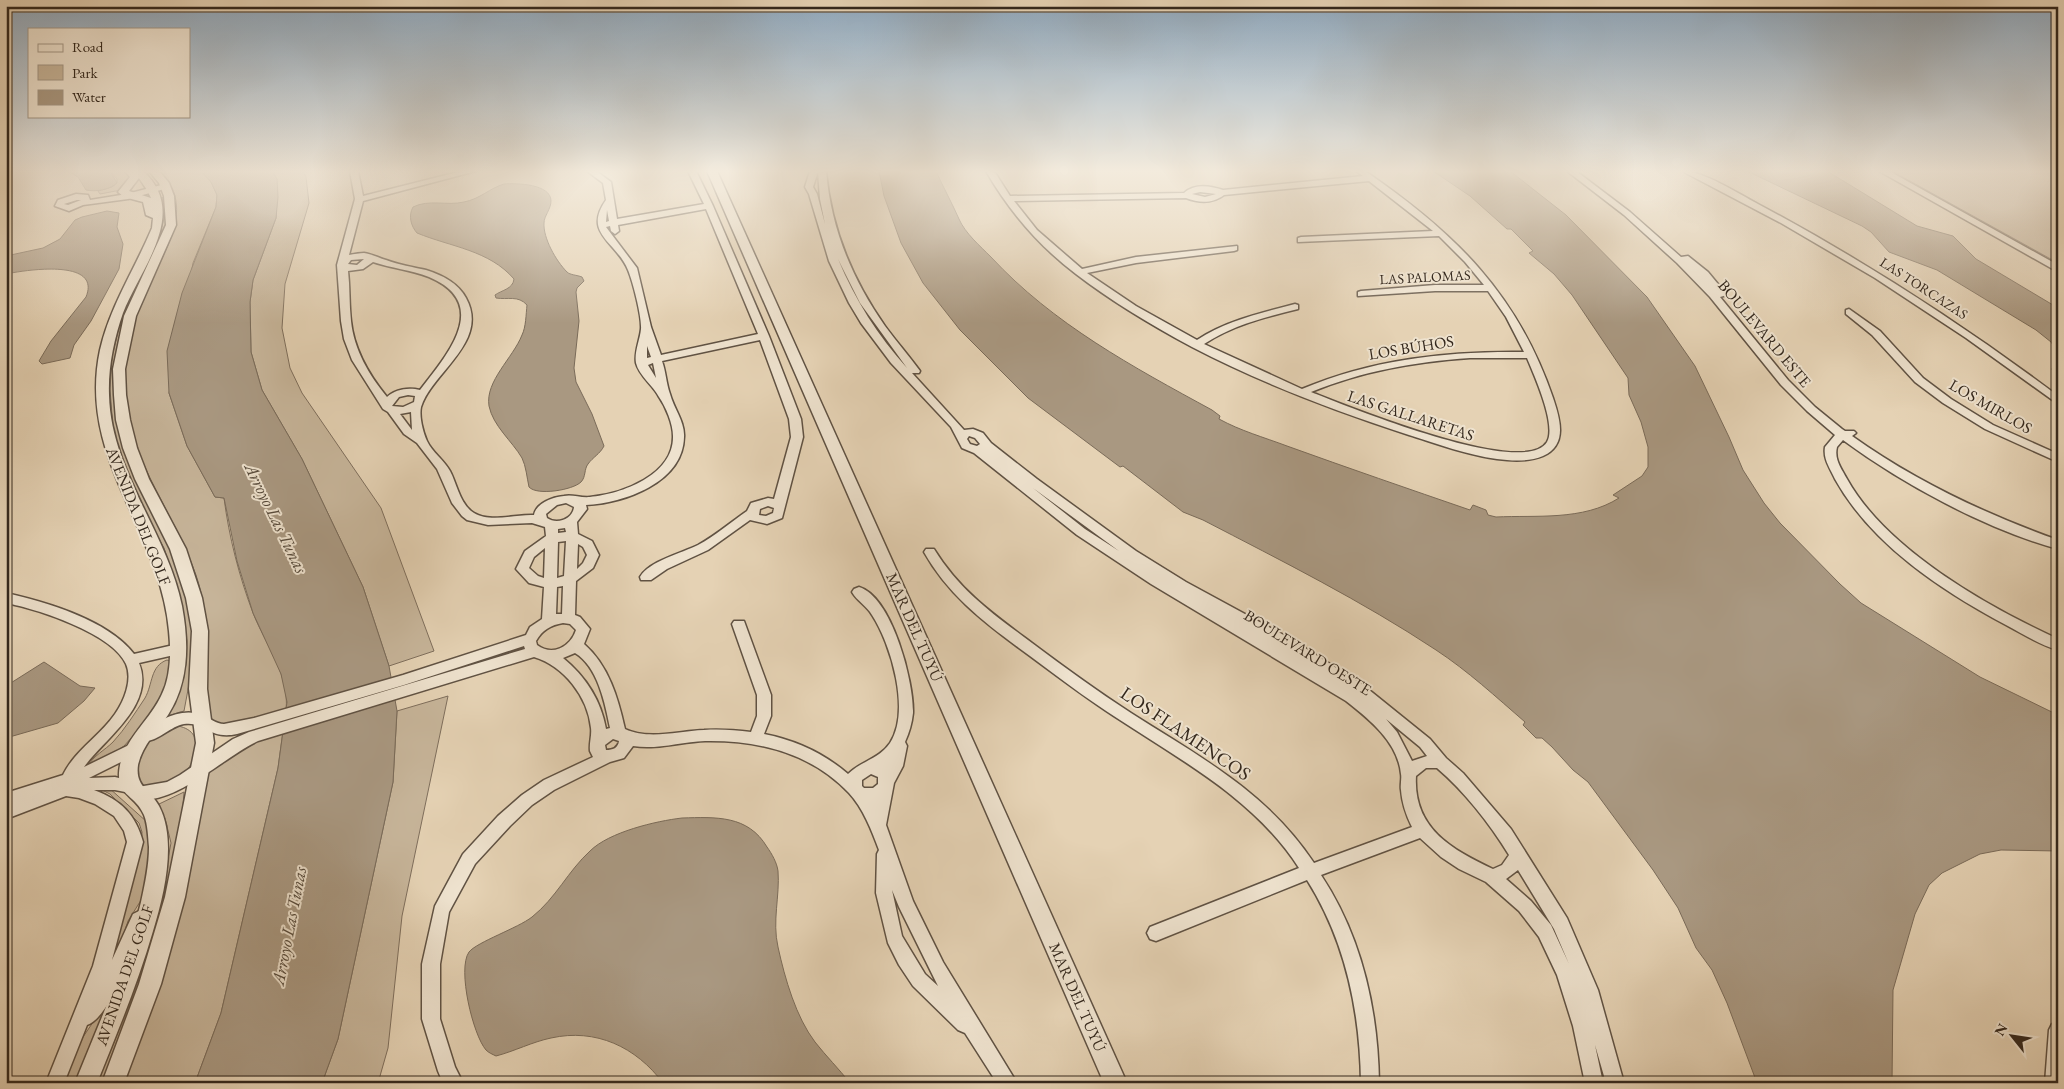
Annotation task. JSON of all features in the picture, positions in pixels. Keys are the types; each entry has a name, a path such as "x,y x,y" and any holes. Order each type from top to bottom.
{"street":[{"path":"151,222 152,240"},
{"name":"AVENIDA DEL GOLF","path":"86,1083 140,940 158,857 158,833 151,809 134,790 128,766 138,743 169,699 176,673 178,649 173,605 166,578 150,537 123,486 105,425 103,400 103,373 114,319 152,240 156,222"},
{"name":"AVENIDA DEL GOLF","path":"112,1083 150,984 176,897 205,743 198,689 200,630 194,598 178,549 142,479 130,448 123,420 120,395 120,369 130,316 166,238 171,222"},
{"path":"353,222 343,268 347,330 364,372 408,432 421,441 444,471 464,512 472,517 483,520 513,518 546,523 572,536 587,542 593,548 594,556 590,566 581,574 568,580 551,584 534,581 527,577 522,569 524,560 530,552 546,523 559,500 566,499 576,512 572,536 568,580 568,618"},
{"path":"546,523 576,512 598,500 628,492 647,483 661,473 677,453 679,436 664,395 657,358 646,328 632,269 601,225 601,222"},
{"path":"601,225 619,222"},
{"path":"716,222 764,336 797,429 793,453 778,505 781,510 778,515 728,531"},
{"name":"MAR DEL TUYÚ","path":"735,222 1116,1083"},
{"path":"826,222 834,239 843,270 863,300 876,329 917,374 962,435 963,443 982,447"},
{"name":"LAS GALLARETAS","path":"1025,222 1079,272 1153,321 1258,375 1356,413 1453,445 1495,456 1519,457 1547,448 1552,443 1556,430 1544,388 1519,332 1480,274 1428,222"},
{"name":"BOULEVARD ESTE","path":"1640,222 1689,271 1712,282 1756,342 1776,375 1792,391 1890,466 1956,502 2020,531 2058,545"},
{"name":"BOULEVARD ESTE","path":"1640,222 1700,276 1756,342"},
{"name":"LAS TORCAZAS","path":"1787,222 1850,257 1964,331 2058,401"},
{"path":"1973,222 2058,269"},
{"path":"612,223 619,248"},
{"path":"1301,240 1441,233"},
{"path":"349,237 367,257"},
{"path":"1079,272 1136,260 1234,248"},
{"path":"343,268 352,257 367,257 429,274 457,290 465,306 467,318 465,332 450,358 418,400 407,410 389,408"},
{"path":"357,267 366,264 367,257"},
{"path":"343,268 388,264"},
{"name":"LAS PALOMAS","path":"1360,294 1434,288 1490,288"},
{"path":"1196,344 1217,331 1238,323 1295,307"},
{"name":"LOS MIRLOS","path":"1849,312 1876,333 1919,380 1947,401 1989,427 2058,458"},
{"path":"646,328 640,350 641,362 649,378 664,395"},
{"path":"641,362 764,336"},
{"name":"LOS BÚHOS","path":"1301,393 1347,374 1399,361 1465,354 1529,355"},
{"path":"377,392 395,395 408,392 431,381"},
{"path":"408,392 416,392 418,400 417,428 421,441"},
{"path":"389,408 389,400 395,395"},
{"path":"932,396 974,432 982,447"},
{"path":"962,435 974,432"},
{"path":"1847,433 1832,443 1829,448 1834,468 1861,507 1891,538 1948,583 1998,614 2058,645"},
{"name":"BOULEVARD ESTE","path":"1847,433 1948,490 2013,521 2058,538"},
{"name":"BOULEVARD OESTE","path":"982,447 1028,484 1081,532 1318,669 1358,689 1403,724 1425,744 1440,762 1458,777 1505,834 1561,924 1588,990 1615,1083"},
{"path":"646,577 662,566 704,547 728,531 756,508 786,473"},
{"path":"756,508 768,502 778,505"},
{"path":"756,508 758,519 767,520"},
{"path":"546,523 551,584 549,621"},
{"name":"LOS FLAMENCOS","path":"930,552 942,574 964,596 1074,681 1212,771 1245,796 1293,846 1326,898 1344,935 1357,972 1369,1039 1370,1083"},
{"path":"859,592 875,606 888,633 902,672 907,706 902,737 887,783 878,825"},
{"path":"6,598 49,609 87,627 115,644 131,660 135,682 120,718 101,741 78,762 67,785"},
{"path":"532,646 537,629 549,621 568,618 575,620 583,629 582,635 576,644 566,652 548,656"},
{"path":"739,624 764,696 764,716 756,737"},
{"path":"454,1083 447,1071 431,1019 431,964 441,911 469,859 504,821 527,800 606,748 626,744 621,735 612,701 602,674 585,651 576,644"},
{"path":"6,812 67,785 174,720 193,718 202,720 214,728 229,730 266,726 532,646 567,670 584,692 596,711 606,748"},
{"path":"131,660 178,649"},
{"name":"BOULEVARD OESTE","path":"1318,669 1375,716 1392,736 1402,753 1409,774 1408,788 1412,805 1422,830 1447,852 1465,864 1492,877 1525,906 1545,931 1565,974 1582,1026 1594,1083"},
{"path":"584,692 604,680"},
{"path":"6,800 67,785 99,782 118,783 134,790 153,793 170,789 187,780 238,742 266,726"},
{"path":"606,748 608,734 621,735 633,740 653,741"},
{"path":"606,748 683,737 756,737 778,742 817,758 832,768 855,790 878,825 905,902 937,968 978,1038 1008,1083"},
{"path":"855,790 854,778 868,768 888,758 902,737"},
{"path":"1409,774 1415,765 1429,760 1440,762"},
{"path":"832,768 881,770 886,777 887,783 878,794 867,796 855,790"},
{"path":"55,1083 102,966 135,842 131,825 110,804 96,796 67,785"},
{"path":"1156,933 1309,872 1422,830"},
{"path":"885,846 884,893 886,909 894,937 905,960 919,980 978,1038"},
{"path":"1492,877 1506,872 1513,866 1517,856"},
{"path":"75,1033 111,983 134,928 150,899"},
{"path":"886,909 905,902"},
{"path":"919,980 937,968"},
{"path":"1582,1026 1600,1027"},
{"path":"2054,1083 2058,1030"}],"green space":[{"path":"163,222 166,222 165,231 121,334 123,444 130,467 171,546 185,593 194,638 193,663 184,711 161,718 179,689 186,665 187,641 179,596 164,548 135,495 124,470 113,428 110,389 112,356 123,311"},
{"path":"210,222 193,263 169,393 187,446 215,497 224,498 235,556 243,585 258,625 276,660 286,697 286,710 226,727 213,722 205,713 206,626 201,592 196,575 186,550 140,456 126,405 126,363 135,315 169,242 175,223"},
{"path":"275,222 303,222 285,284 282,328 290,368 302,393 381,508 434,651 389,666 363,587 302,459 262,390 251,352 250,302 253,280"},
{"path":"1984,222 2058,222 2058,263"},
{"path":"167,660 170,661 169,685 150,717 124,746 101,762 88,766 96,756 113,742 126,726 148,693 158,666"},
{"path":"448,696 402,916 388,1048 378,1083 322,1083 338,1039 393,782 397,711"},
{"path":"178,726 194,735 196,751 193,760 183,775 173,783 144,787 137,778 135,768 142,750 158,735"},
{"path":"283,731 278,768 221,1013 195,1083 121,1083 157,990 191,868 205,773 233,750"},
{"path":"108,787 147,822 153,842 143,897 128,921 115,960 96,997 141,847 142,832 139,823 110,794 90,789"},
{"path":"184,792 180,847 150,955 104,1083 93,1083 164,880 171,843 165,818 157,805"},
{"path":"112,994 76,1083 64,1083 81,1040"}],"water":[{"path":"74,222 118,222 117,227 123,244 119,269 91,321 74,345 70,358 42,364 39,361 51,341 86,297 88,285 83,276 59,269 29,270 6,274 6,256 43,248 60,239"},
{"name":"Arroyo Las Tunas","path":"210,222 275,222 253,280 250,302 251,352 262,390 302,459 363,587 389,666 397,711 393,782 338,1039 322,1083 195,1083 221,1013 278,768 287,702 281,674 253,613 237,561 224,498 215,497 187,446 169,393 167,351 182,293"},
{"path":"411,222 544,222 544,229 548,242 559,262 570,274 582,277 584,281 577,288 576,292 579,321 574,368 576,382 592,414 604,446 588,464 584,478 577,485 555,491 539,491 529,487 522,458 494,420 491,413 489,397 491,388 518,344 526,320 527,305 524,302 513,298 496,298 495,295 512,285 514,279 504,269 481,255 417,233"},
{"path":"893,222 961,222 978,244 1015,281 1067,324 1124,360 1212,410 1220,416 1219,419 1252,434 1470,510 1473,505 1486,510 1488,515 1496,517 1543,516 1575,514 1605,505 1619,498 1613,495 1642,476 1648,467 1648,447 1641,422 1629,395 1628,378 1572,295 1554,274 1529,253 1533,251 1511,229 1507,229 1499,222 1573,222 1647,297 1695,366 1743,470 1764,503 1780,523 1840,584 1861,603 1980,677 2058,715 2058,851 2001,850 1980,854 1942,873 1929,885 1915,914 1893,990 1892,1083 1757,1083 1727,1003 1712,970 1696,948 1678,908 1653,870 1588,782 1573,770 1542,738 1536,738 1523,725 1525,722 1482,684 1448,658 1408,632 1321,582 1203,520 1183,512 1123,466 1120,467 1028,398 960,330 923,283 901,243"},
{"path":"1853,222 1910,222 1917,226 1953,236 1976,259 2058,308 2058,378 2054,375 2052,369 2057,357 2057,351 2051,342 2036,330 1937,270 1889,252 1871,232"},
{"path":"44,662 80,686 95,688 84,701 58,723 6,738 6,686"},
{"path":"682,818 719,818 741,823 759,837 771,853 778,871 776,937 792,997 808,1032 850,1083 663,1083 652,1070 628,1050 599,1038 584,1036 551,1038 496,1056 486,1050 476,1031 468,1002 465,972 469,952 480,944 532,917 548,901 582,859 598,844 633,828"}]}
